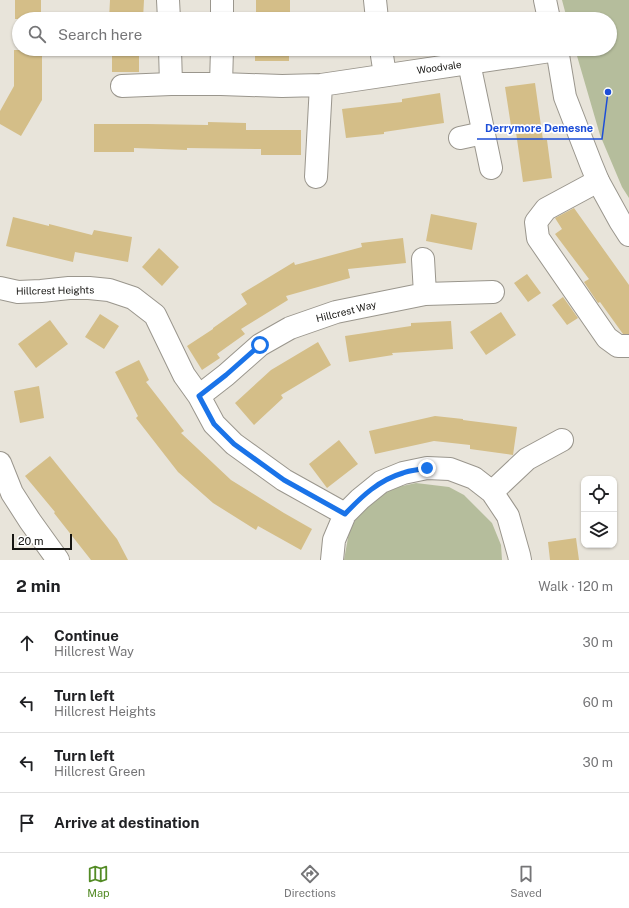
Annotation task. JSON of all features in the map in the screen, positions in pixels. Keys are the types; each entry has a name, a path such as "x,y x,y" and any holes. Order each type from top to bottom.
{"street":[{"path":"168,0 169,12"},
{"path":"222,0 222,12"},
{"path":"375,0 376,12"},
{"path":"545,0 548,12"},
{"path":"170,56 171,84"},
{"path":"221,84 222,56"},
{"path":"382,56 385,75"},
{"name":"Woodvale","path":"122,86 171,84 282,86 321,85 513,56"},
{"path":"558,56 565,97 598,180 629,235"},
{"path":"469,63 491,168"},
{"path":"316,177 321,85"},
{"path":"460,138 483,133"},
{"path":"598,180 546,209 536,222 538,238 607,338 618,346 629,346"},
{"path":"423,259 425,294"},
{"name":"Hillcrest Heights","path":"0,288 18,292 89,288 109,290 133,298 155,316 184,375 199,396 214,424 234,444 284,480 345,514"},
{"name":"Hillcrest Way","path":"199,396 226,375 260,345 290,328 336,312 425,294 493,292"},
{"path":"492,492 527,460 562,440"},
{"path":"0,463 12,493 30,522 58,560"},
{"path":"332,560 334,540 345,514 360,499 381,482 402,473 427,468 450,470 474,478 492,492 508,516 520,560"}],"green space":[{"path":"562,0 629,0 629,198 622,187 600,135 577,56 617,56 617,12 565,12"},
{"path":"416,483 449,487 464,495 492,523 501,545 502,560 344,560 349,532 360,511 384,490"}],"building":[{"path":"15,0 41,0 41,12 15,12"},
{"path":"110,0 144,0 143,12 109,12"},
{"path":"256,0 290,0 290,12 256,12"},
{"path":"14,56 42,56 42,100 21,136 0,124 0,111 14,86"},
{"path":"112,56 139,56 139,72 112,72"},
{"path":"255,56 289,56 289,61 255,61"},
{"path":"535,83 543,140 547,140 552,178 523,182 515,125 511,126 505,87"},
{"path":"440,93 444,123 384,132 384,134 346,138 342,109 402,102 402,99"},
{"path":"208,122 246,123 246,130 301,130 301,155 261,155 261,149 187,148 187,150 134,148 134,152 94,152 94,124 208,125"},
{"path":"574,208 629,285 629,334 623,334 600,302 598,303 584,282 589,279 555,234 562,229 555,218"},
{"path":"431,214 477,223 472,250 426,241"},
{"path":"13,217 92,235 94,230 132,237 128,262 75,252 73,262 6,246"},
{"path":"403,238 406,263 348,269 350,278 286,296 288,300 241,329 245,334 217,354 220,358 202,370 187,346 247,304 241,294 294,262 295,265 362,247 361,243"},
{"path":"159,248 179,267 162,286 142,267"},
{"path":"527,274 541,293 528,302 514,283"},
{"path":"563,297 578,318 567,325 552,305"},
{"path":"501,312 516,335 486,355 470,332"},
{"path":"100,314 119,326 104,349 85,337"},
{"path":"50,320 68,344 36,368 18,344"},
{"path":"451,321 453,349 392,353 393,355 349,362 345,336 411,326 411,323"},
{"path":"318,342 331,365 281,395 283,398 254,425 235,403 271,370"},
{"path":"139,360 149,380 146,382 184,431 181,433 231,480 312,529 301,550 258,526 256,530 213,503 178,472 136,418 138,416 115,372"},
{"path":"39,386 44,418 20,423 14,391"},
{"path":"435,416 517,427 513,455 470,449 470,445 434,441 375,454 369,431"},
{"path":"339,440 358,464 327,488 309,464"},
{"path":"50,456 117,539 128,560 91,560 54,513 55,512 25,476"},
{"path":"576,538 579,560 550,560 548,542"}],"place":[{"name":"Derrymore Demesne","path":"608,92"}],"route":[{"path":"260,345 226,375 199,396 214,424 234,444 284,480 345,514 360,499 381,482 402,473 427,468"}]}
